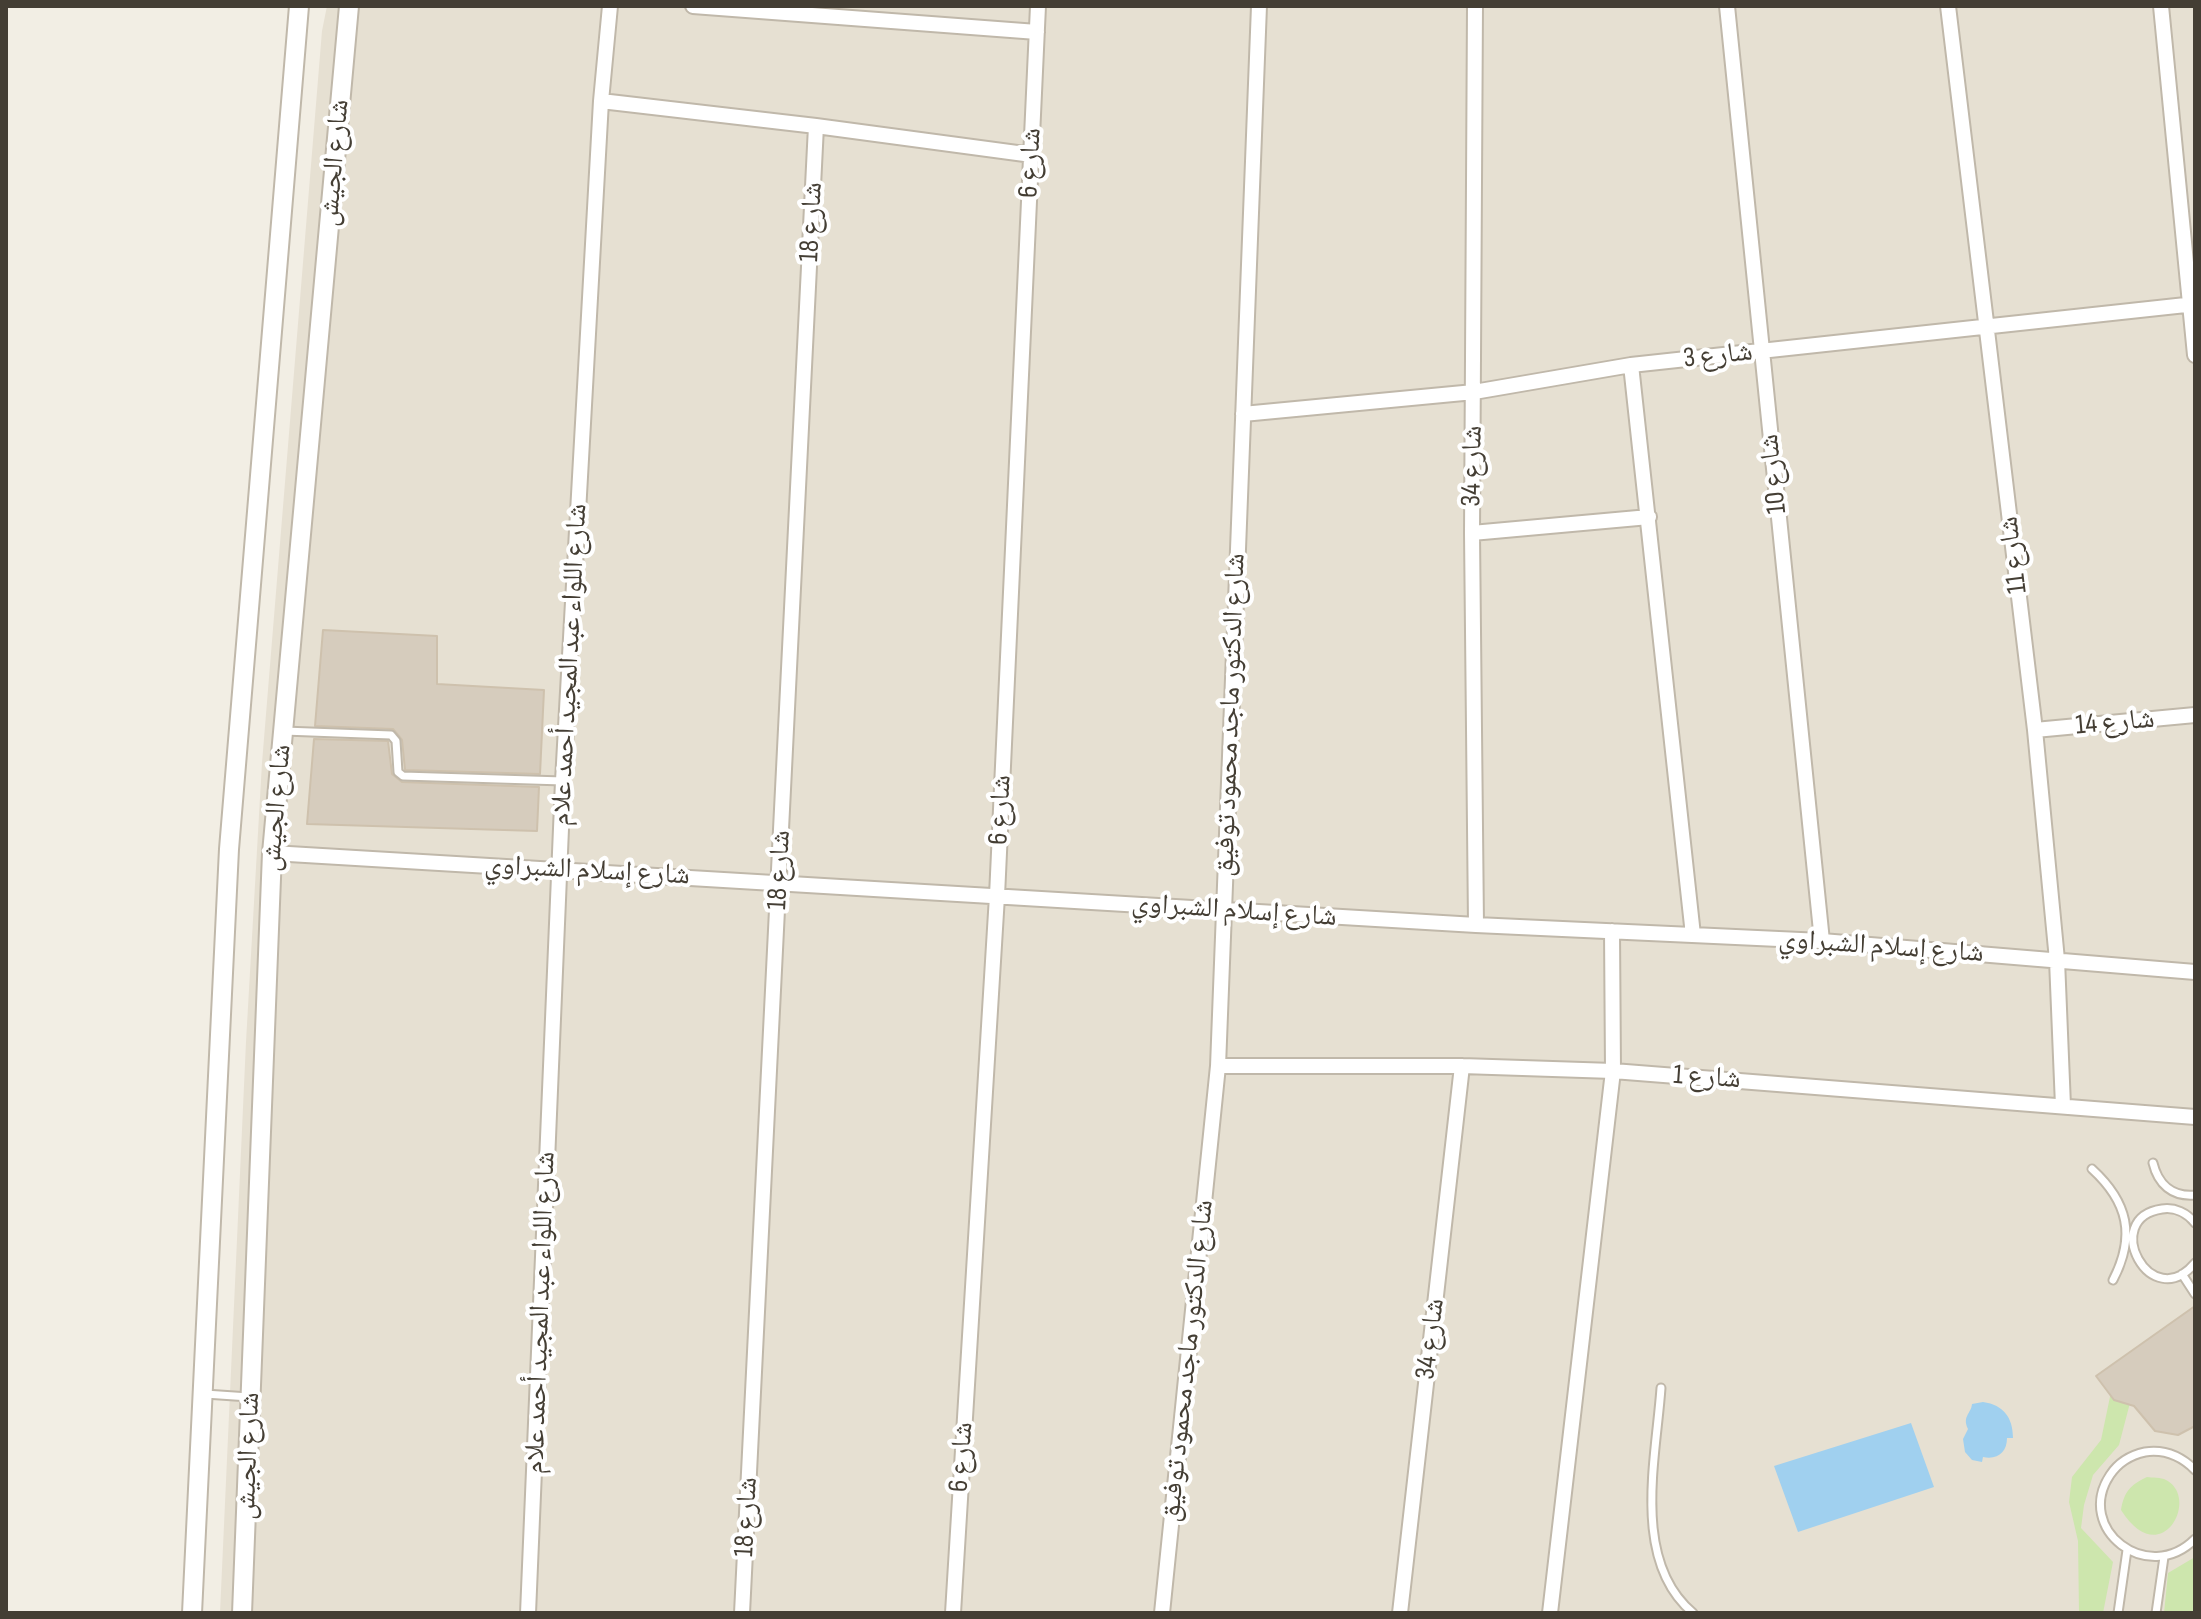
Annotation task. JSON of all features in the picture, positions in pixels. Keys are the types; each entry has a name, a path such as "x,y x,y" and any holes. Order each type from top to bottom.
{"street":[{"name":"شارع الجيش","path":"192,1613 229,849 299,6"},
{"name":"شارع الجيش","path":"242,1613 272,853 349,6"},
{"name":"شارع اللواء عبد المجيد أحمد علام","path":"528,1613 563,781 601,101 610,6"},
{"path":"693,6 1037,32"},
{"name":"شارع 6","path":"953,1613 997,896 1038,6"},
{"name":"شارع الدكتور ماجد محمود توفيق","path":"1162,1613 1218,1066 1259,6"},
{"name":"شارع 34","path":"1475,6 1472,533 1476,925"},
{"name":"شارع 10","path":"1727,6 1822,941"},
{"name":"شارع 11","path":"1948,6 2035,730 2057,960 2063,1106"},
{"path":"2161,6 2195,355"},
{"path":"601,101 1032,155"},
{"name":"شارع 18","path":"742,1613 816,126"},
{"name":"شارع 3","path":"1243,414 1474,392 1631,365 2192,304"},
{"path":"1631,365 1693,935"},
{"path":"1472,533 1649,517"},
{"name":"شارع 14","path":"2035,730 2195,715"},
{"name":"شارع إسلام الشبراوي","path":"272,853 1476,925 1822,941 2195,972"},
{"path":"1550,1613 1613,1071 1612,931"},
{"name":"شارع 1","path":"1218,1066 1462,1066 1613,1071 2195,1117"},
{"name":"شارع 34","path":"1400,1613 1462,1066"}],"lane":[{"path":"284,731 391,735 396,741 398,772 403,776 563,781"},
{"path":"2153,1163 2160,1182 2168,1189 2191,1196 2185,1213"},
{"path":"2092,1169 2107,1183 2119,1201 2129,1242 2137,1260 2149,1272 2165,1278 2182,1274 2195,1263"},
{"path":"2113,1280 2137,1225 2150,1213 2168,1208 2185,1213 2195,1223"},
{"path":"2182,1274 2195,1294"},
{"path":"1661,1388 1651,1521 1659,1565 1682,1604 1693,1613"},
{"path":"203,1394 251,1397"},
{"path":"2195,1470 2175,1455 2152,1451 2130,1457 2113,1471 2103,1491 2102,1514 2111,1535 2127,1550 2145,1557 2164,1557 2185,1548 2195,1539"},
{"path":"2118,1613 2127,1550"},
{"path":"2156,1613 2164,1557"}],"shaded area":[{"path":"327,6 2195,6 2195,1613 220,1613 262,763 322,31"}],"green space":[{"path":"2111,1392 2131,1399 2119,1445 2093,1475 2081,1528 2113,1562 2103,1613 2079,1613 2078,1541 2069,1502 2072,1477 2101,1440"},
{"path":"2147,1477 2166,1480 2176,1489 2178,1514 2172,1525 2162,1533 2150,1534 2136,1528 2121,1510 2129,1490"},
{"path":"2195,1557 2195,1613 2164,1613 2168,1573"}],"water":[{"path":"1983,1402 2002,1409 2011,1424 2013,1438 2007,1438 2001,1454 1983,1457 1982,1462 1972,1460 1965,1452 1963,1439 1972,1404"},
{"path":"1911,1423 1934,1487 1798,1532 1774,1466"}],"building":[{"path":"323,630 437,636 437,684 544,690 540,774 405,770 402,740 393,729 315,726"},
{"path":"314,739 388,741 392,774 402,782 539,787 537,831 307,824"},
{"path":"2195,1306 2195,1426 2178,1435 2155,1431 2134,1406 2114,1400 2096,1376"}]}
